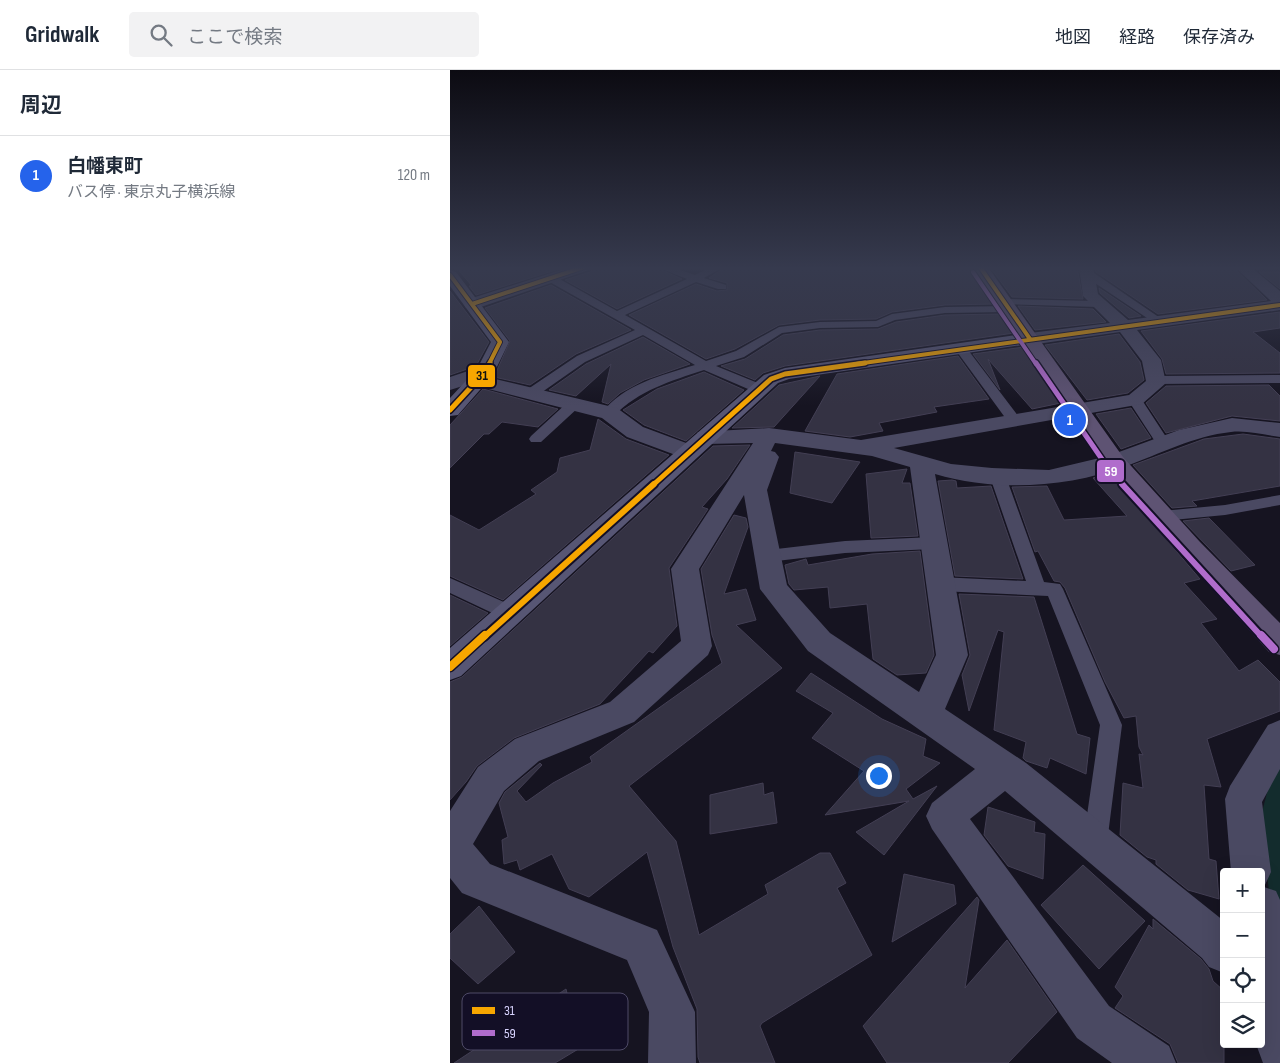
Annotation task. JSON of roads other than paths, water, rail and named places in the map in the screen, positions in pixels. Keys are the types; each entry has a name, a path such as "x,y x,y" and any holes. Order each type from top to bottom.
{"main road":[{"path":"1013,313 1115,462 1162,516 1280,643"}],"street":[{"path":"450,410 482,376 500,342 479,313"},
{"path":"858,446 1135,400 1156,382 1151,360 1124,326 1109,313"},
{"path":"451,664 771,379 785,374 961,348 1221,313"},
{"path":"450,384 482,376 530,394 609,413 635,432 697,445 771,436 858,446 950,470 998,477 1048,478 1115,462 1187,434 1232,425 1280,430"},
{"path":"771,436 755,490 774,590 819,642 1004,769 1220,947"},
{"path":"672,1063 672,1012 642,946 476,879 450,846 491,779 513,761 527,750 622,712 696,646 685,568 771,436"},
{"path":"920,462 952,655 925,716"},
{"path":"1252,868 1243,798 1280,736"},
{"path":"1004,769 945,816 1093,1022 1152,1063"},
{"path":"1265,913 1280,942"},
{"path":"1261,958 1270,1020"}],"lane":[{"path":"613,313 706,366 760,389"},
{"path":"609,413 622,400 655,382 740,354 779,330 820,325 878,324 892,317 920,313"},
{"path":"1148,313 1160,322"},
{"path":"530,394 581,359 643,331"},
{"path":"961,348 1014,420"},
{"path":"1155,380 1280,379"},
{"path":"1135,400 1163,443"},
{"path":"536,439 574,404"},
{"path":"998,477 1038,588"},
{"path":"1162,516 1226,510 1280,500"},
{"path":"768,556 845,547 933,543"},
{"path":"939,584 1054,589 1112,725 1095,842"},
{"path":"450,585 510,613"}],"place":[{"name":"白幡東町","path":"1070,420"}]}
